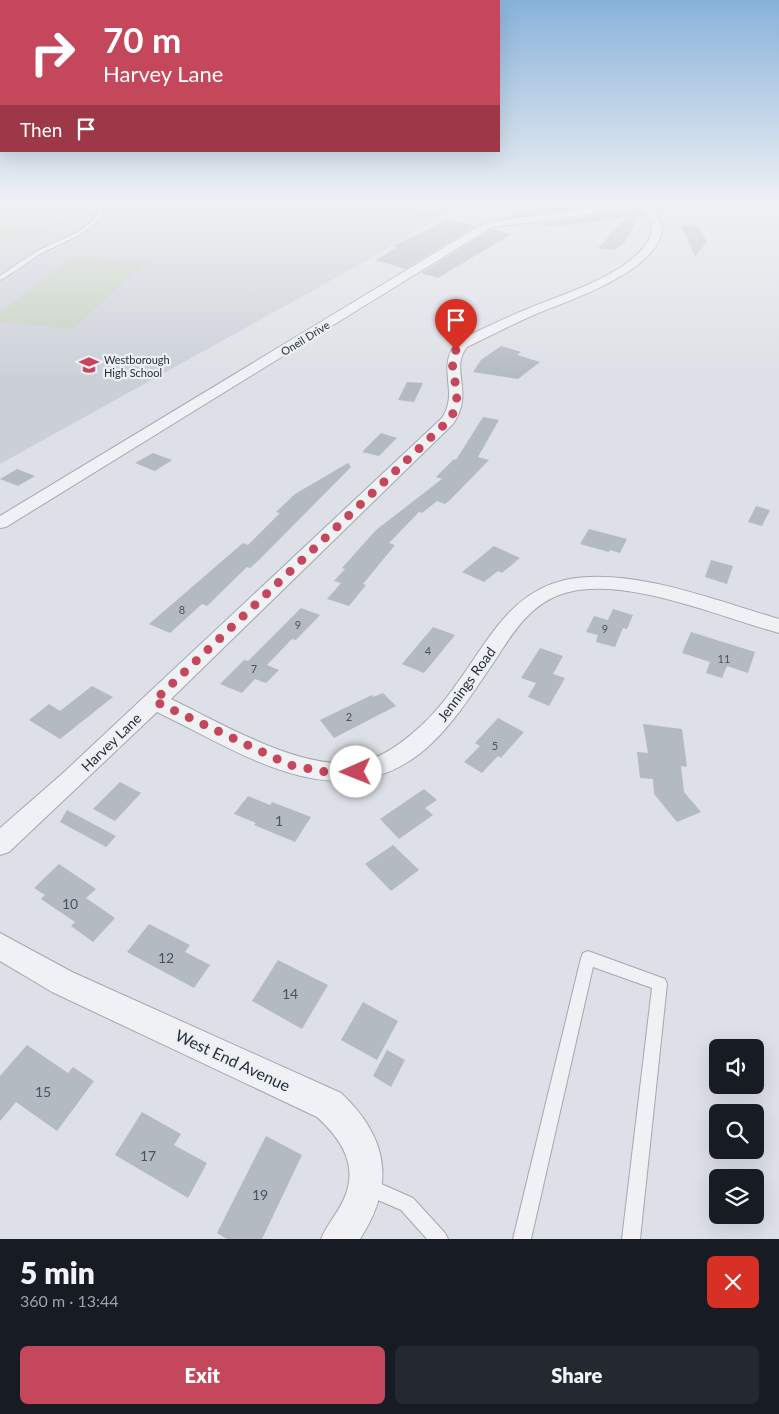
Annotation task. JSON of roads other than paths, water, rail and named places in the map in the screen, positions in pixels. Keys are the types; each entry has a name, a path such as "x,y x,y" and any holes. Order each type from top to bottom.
{"street":[{"name":"Oneil Drive","path":"0,523 424,264"},
{"name":"Harvey Lane","path":"0,844 70,781 448,421 455,412 457,392 453,356 462,344 614,276 630,264"},
{"name":"Jennings Road","path":"154,701 290,765 331,773 356,772 376,768 401,756 429,734 462,694 513,617 527,604 556,589 587,584 632,585 652,589 779,626"},
{"name":"West End Avenue","path":"0,946 62,982 330,1105 346,1120 360,1138 366,1161 364,1185 358,1209 339,1239"}],"lane":[{"path":"0,278 22,264"},
{"path":"522,1239 588,958 660,984 631,1239"},
{"path":"364,1185 406,1204 438,1238"}],"place":[{"name":"Westborough High School","path":"89,365"}]}
